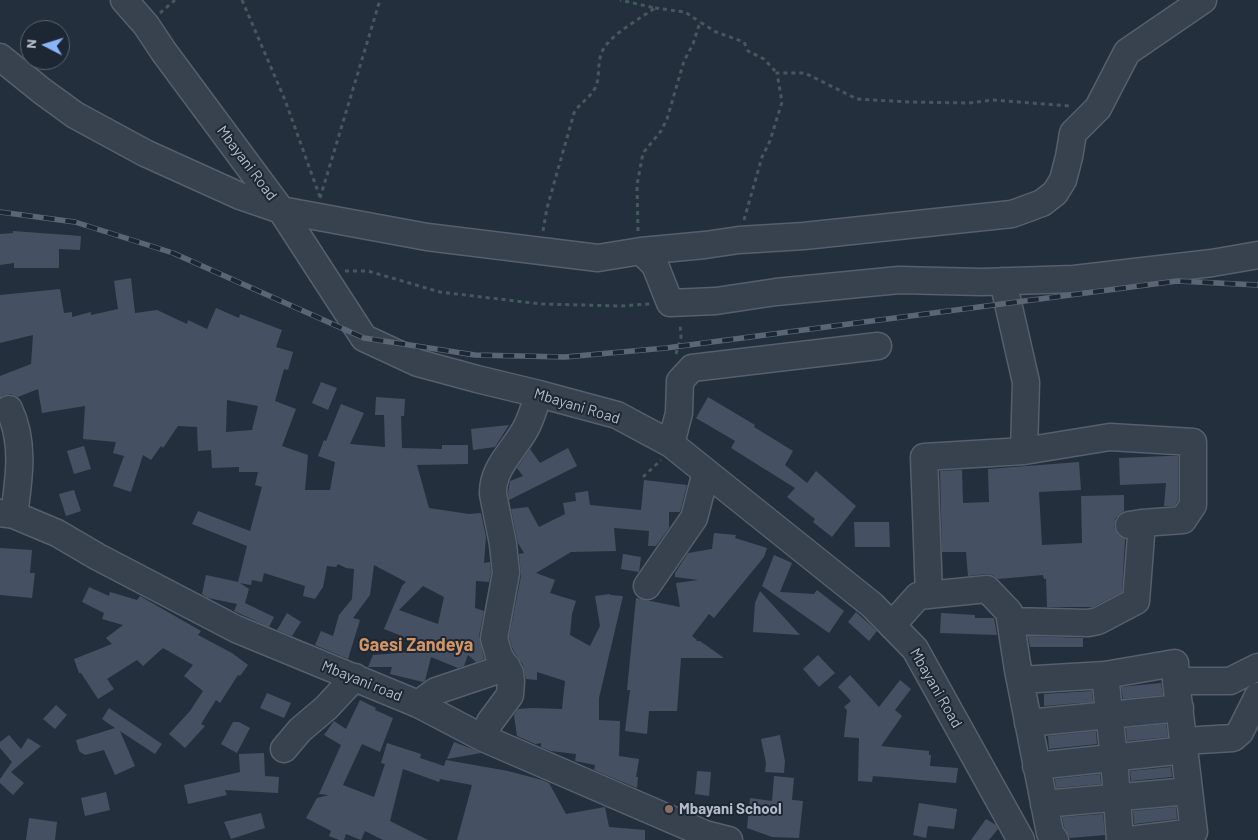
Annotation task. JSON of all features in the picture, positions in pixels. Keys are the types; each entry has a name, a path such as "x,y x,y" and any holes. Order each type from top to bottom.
{"street":[{"name":"Mbayani Road","path":"124,0 146,25 282,210 364,338 418,363 617,415 671,444 872,604 915,649 1021,840"},
{"path":"0,57 69,110 115,137 145,153 240,196 282,210 325,208 428,237 598,258 641,250 739,240 804,236 1012,214 1042,203 1055,193 1063,180 1073,133 1098,108 1127,52 1203,0"},
{"path":"641,250 654,265 670,303 716,300 899,280 1003,281 1100,277 1212,263 1258,255"},
{"path":"1003,281 1026,382 1024,451"},
{"path":"671,444 679,413 680,381 692,368 878,346"},
{"path":"483,738 490,722 510,694 511,681 494,638 506,572 506,558 492,484 496,473 527,427 540,394"},
{"path":"7,514 19,484 18,435 15,421 9,409"},
{"path":"929,595 924,457 1024,451 1110,437 1193,442 1193,505 1183,520 1135,524 1136,601 1098,621 1088,623 1011,621"},
{"path":"647,586 694,518 706,472"},
{"name":"Mbayani road","path":"7,514 57,533 98,557 236,629 418,704 483,738 705,834 728,840"},
{"path":"892,625 918,596 987,589 1009,612 1036,766 1050,833 1055,840"},
{"path":"1020,680 1105,675 1175,663 1194,832 1130,840"},
{"path":"418,704 436,691 507,667"},
{"path":"1176,681 1230,681 1258,667"},
{"path":"1105,675 1120,840"},
{"path":"284,749 300,730 326,708 355,677"},
{"path":"1036,766 1114,758 1233,738 1240,732 1258,696"},
{"path":"1028,722 1180,708"},
{"path":"1044,804 1190,791"}],"path":[{"path":"242,0 285,100 325,208"},
{"path":"325,208 380,0"},
{"path":"620,0 685,12 716,32 744,42 748,51 764,59 777,73 782,102 770,141 762,157 739,240"},
{"path":"539,250 547,208 574,112 579,104 587,99 596,86 602,50 608,42 656,8"},
{"path":"641,250 637,243 637,194 643,153 661,131 667,119 684,61 694,44 700,22"},
{"path":"777,73 805,73 857,99 969,103 994,100 1098,108"},
{"path":"323,272 368,271 440,292 541,304 620,306 670,303 681,326 681,337 675,357 680,381"}],"building":[{"path":"13,231 81,236 80,250 59,249 59,268 14,268 14,263 0,265 0,234 13,233"},
{"path":"131,278 135,313 157,310 187,324 188,320 207,329 216,308 239,318 240,314 282,330 276,347 293,352 288,370 284,369 275,401 296,409 282,446 308,455 305,490 330,490 335,462 318,456 341,404 364,413 350,444 385,447 384,415 375,415 376,397 405,399 404,416 401,416 402,448 442,449 442,445 468,445 468,464 417,465 429,508 469,514 481,513 486,537 484,563 490,562 491,572 489,582 476,581 475,608 484,611 479,636 484,659 476,662 468,655 464,666 458,668 431,657 425,681 423,682 390,674 392,667 368,667 373,655 437,650 384,629 402,586 406,582 374,565 370,595 353,618 360,620 348,659 315,645 321,631 333,636 339,615 352,599 354,569 338,564 336,567 327,566 323,587 315,599 303,596 305,586 264,573 262,582 252,580 251,585 240,583 249,589 245,603 274,617 269,627 234,611 237,604 208,598 202,594 206,575 238,582 247,546 192,524 198,511 250,531 262,487 255,485 258,472 239,472 239,467 212,468 211,450 198,451 197,427 178,426 163,448 161,446 151,460 143,455 131,492 113,486 124,456 113,453 116,442 83,439 85,406 42,413 38,389 18,397 11,394 0,398 0,376 31,364 33,335 0,343 0,295 60,289 64,313 72,312 72,317 91,312 91,315 118,309 114,281","holes":["227,400 258,406 252,430 226,432","423,586 444,597 438,624 399,610"]},
{"path":"321,382 337,388 328,410 312,403"},
{"path":"708,397 755,425 754,427 793,451 785,465 807,483 816,471 856,506 832,537 813,522 815,519 787,497 795,488 731,448 735,441 696,418"},
{"path":"509,425 495,447 473,450 471,429"},
{"path":"84,446 91,469 74,474 67,451"},
{"path":"568,448 577,466 509,500 510,481 523,476 517,468 530,449 540,463"},
{"path":"1178,456 1178,500 1175,506 1164,506 1166,483 1120,485 1119,458"},
{"path":"1079,462 1081,490 1039,492 1042,545 1082,543 1081,496 1124,495 1124,511 1115,519 1114,527 1118,535 1125,539 1122,592 1093,607 1047,607 1046,579 1044,579 1043,575 998,579 993,575 986,574 968,576 966,552 942,552 940,471 962,470 963,503 989,502 988,469"},
{"path":"644,480 687,485 680,512 669,512 669,528 656,546 648,546 649,531 614,528 616,551 571,552 536,573 555,580 550,593 576,601 572,614 570,635 590,646 600,626 595,596 610,594 623,596 599,698 599,720 620,721 619,756 639,759 636,777 638,777 637,788 594,770 595,765 575,761 576,754 551,751 541,747 541,743 535,744 517,736 514,715 518,709 562,709 565,681 537,672 537,680 526,679 523,665 513,650 509,637 521,576 519,554 524,553 518,543 511,509 528,507 539,527 565,514 563,503 576,501 575,493 588,491 590,505 641,510"},
{"path":"74,490 81,511 66,516 59,494"},
{"path":"854,522 889,522 890,547 855,547"},
{"path":"714,533 736,535 735,538 767,548 764,557 714,618 709,614 692,636 696,641 700,641 724,658 681,658 677,711 649,711 647,734 625,731 630,690 627,690 636,598 680,607 676,583 698,580 675,577 675,573 688,553 712,549"},
{"path":"0,548 32,550 30,573 35,573 32,598 0,595"},
{"path":"623,554 641,557 639,572 621,569"},
{"path":"774,555 792,563 780,592 814,594 817,590 844,611 829,633 762,586"},
{"path":"89,587 109,596 110,592 137,600 140,596 201,631 198,635 232,653 248,665 240,676 238,675 220,703 216,700 201,724 205,726 185,748 169,734 190,711 203,691 184,676 193,665 163,648 143,666 137,660 107,679 114,689 98,699 81,673 79,673 74,659 112,644 106,638 123,625 102,619 104,613 82,602"},
{"path":"760,591 800,635 753,632 755,603"},
{"path":"856,612 877,631 869,641 848,622"},
{"path":"287,613 301,622 292,636 277,630"},
{"path":"941,613 975,615 975,618 994,618 997,635 940,633"},
{"path":"1028,636 1083,638 1083,647 1030,647"},
{"path":"818,655 835,673 819,687 803,669"},
{"path":"850,675 879,707 900,680 911,689 895,710 902,716 881,746 929,751 929,755 931,755 930,766 958,768 956,783 873,776 872,782 858,781 859,738 844,737 847,710 844,707 851,701 838,687"},
{"path":"1161,683 1163,695 1123,699 1121,687"},
{"path":"1092,691 1093,702 1044,706 1044,694"},
{"path":"267,693 291,703 284,718 260,708"},
{"path":"360,700 376,708 375,710 393,718 380,752 362,744 343,785 374,797 385,764 381,763 387,743 421,754 420,758 444,766 446,760 508,771 542,780 549,783 566,814 605,807 609,827 645,830 645,840 457,840 472,785 440,779 439,782 403,769 390,821 428,840 383,840 365,831 361,840 346,834 344,840 329,836 331,831 306,818 317,798 329,795 319,794 341,745 324,735 334,721 346,729"},
{"path":"56,705 67,715 55,729 43,719"},
{"path":"109,708 162,744 155,754 120,731 135,766 115,775 104,750 85,755 79,751 76,740 115,728 102,719"},
{"path":"233,722 239,722 250,728 237,753 221,744"},
{"path":"1166,724 1168,737 1127,741 1126,728"},
{"path":"1096,731 1097,744 1049,749 1048,736"},
{"path":"9,735 21,749 28,738 41,746 11,772 24,783 13,795 0,783 0,779 12,762 0,748 0,742"},
{"path":"780,735 785,761 784,773 765,772 766,763 761,739"},
{"path":"454,742 470,748 481,753 447,759"},
{"path":"264,753 265,776 279,777 278,793 225,790 227,795 188,804 184,785 240,772 239,754"},
{"path":"1171,767 1172,777 1131,781 1130,771"},
{"path":"697,771 711,772 709,796 695,794"},
{"path":"1100,774 1101,784 1056,788 1055,779"},
{"path":"774,776 794,778 792,800 803,801 799,838 772,837 747,828 750,798 772,801"},
{"path":"106,792 110,810 85,816 81,798"},
{"path":"919,803 957,809 954,829 928,826 926,838 913,835"},
{"path":"1176,807 1177,819 1134,824 1133,811"},
{"path":"261,813 265,828 231,839 224,822"},
{"path":"1103,814 1105,835 1070,838 1064,827 1062,817"},
{"path":"29,818 57,822 55,840 26,840"},
{"path":"986,819 996,825 998,829 989,840 971,840"}],"railway":[{"path":"0,212 75,222 173,253 364,338 475,355 565,357 666,348 1177,281 1258,285"}],"place":[{"name":"Mbayani School","path":"669,809"}],"district":[{"name":"Gaesi Zandeya","path":"416,645"}]}
